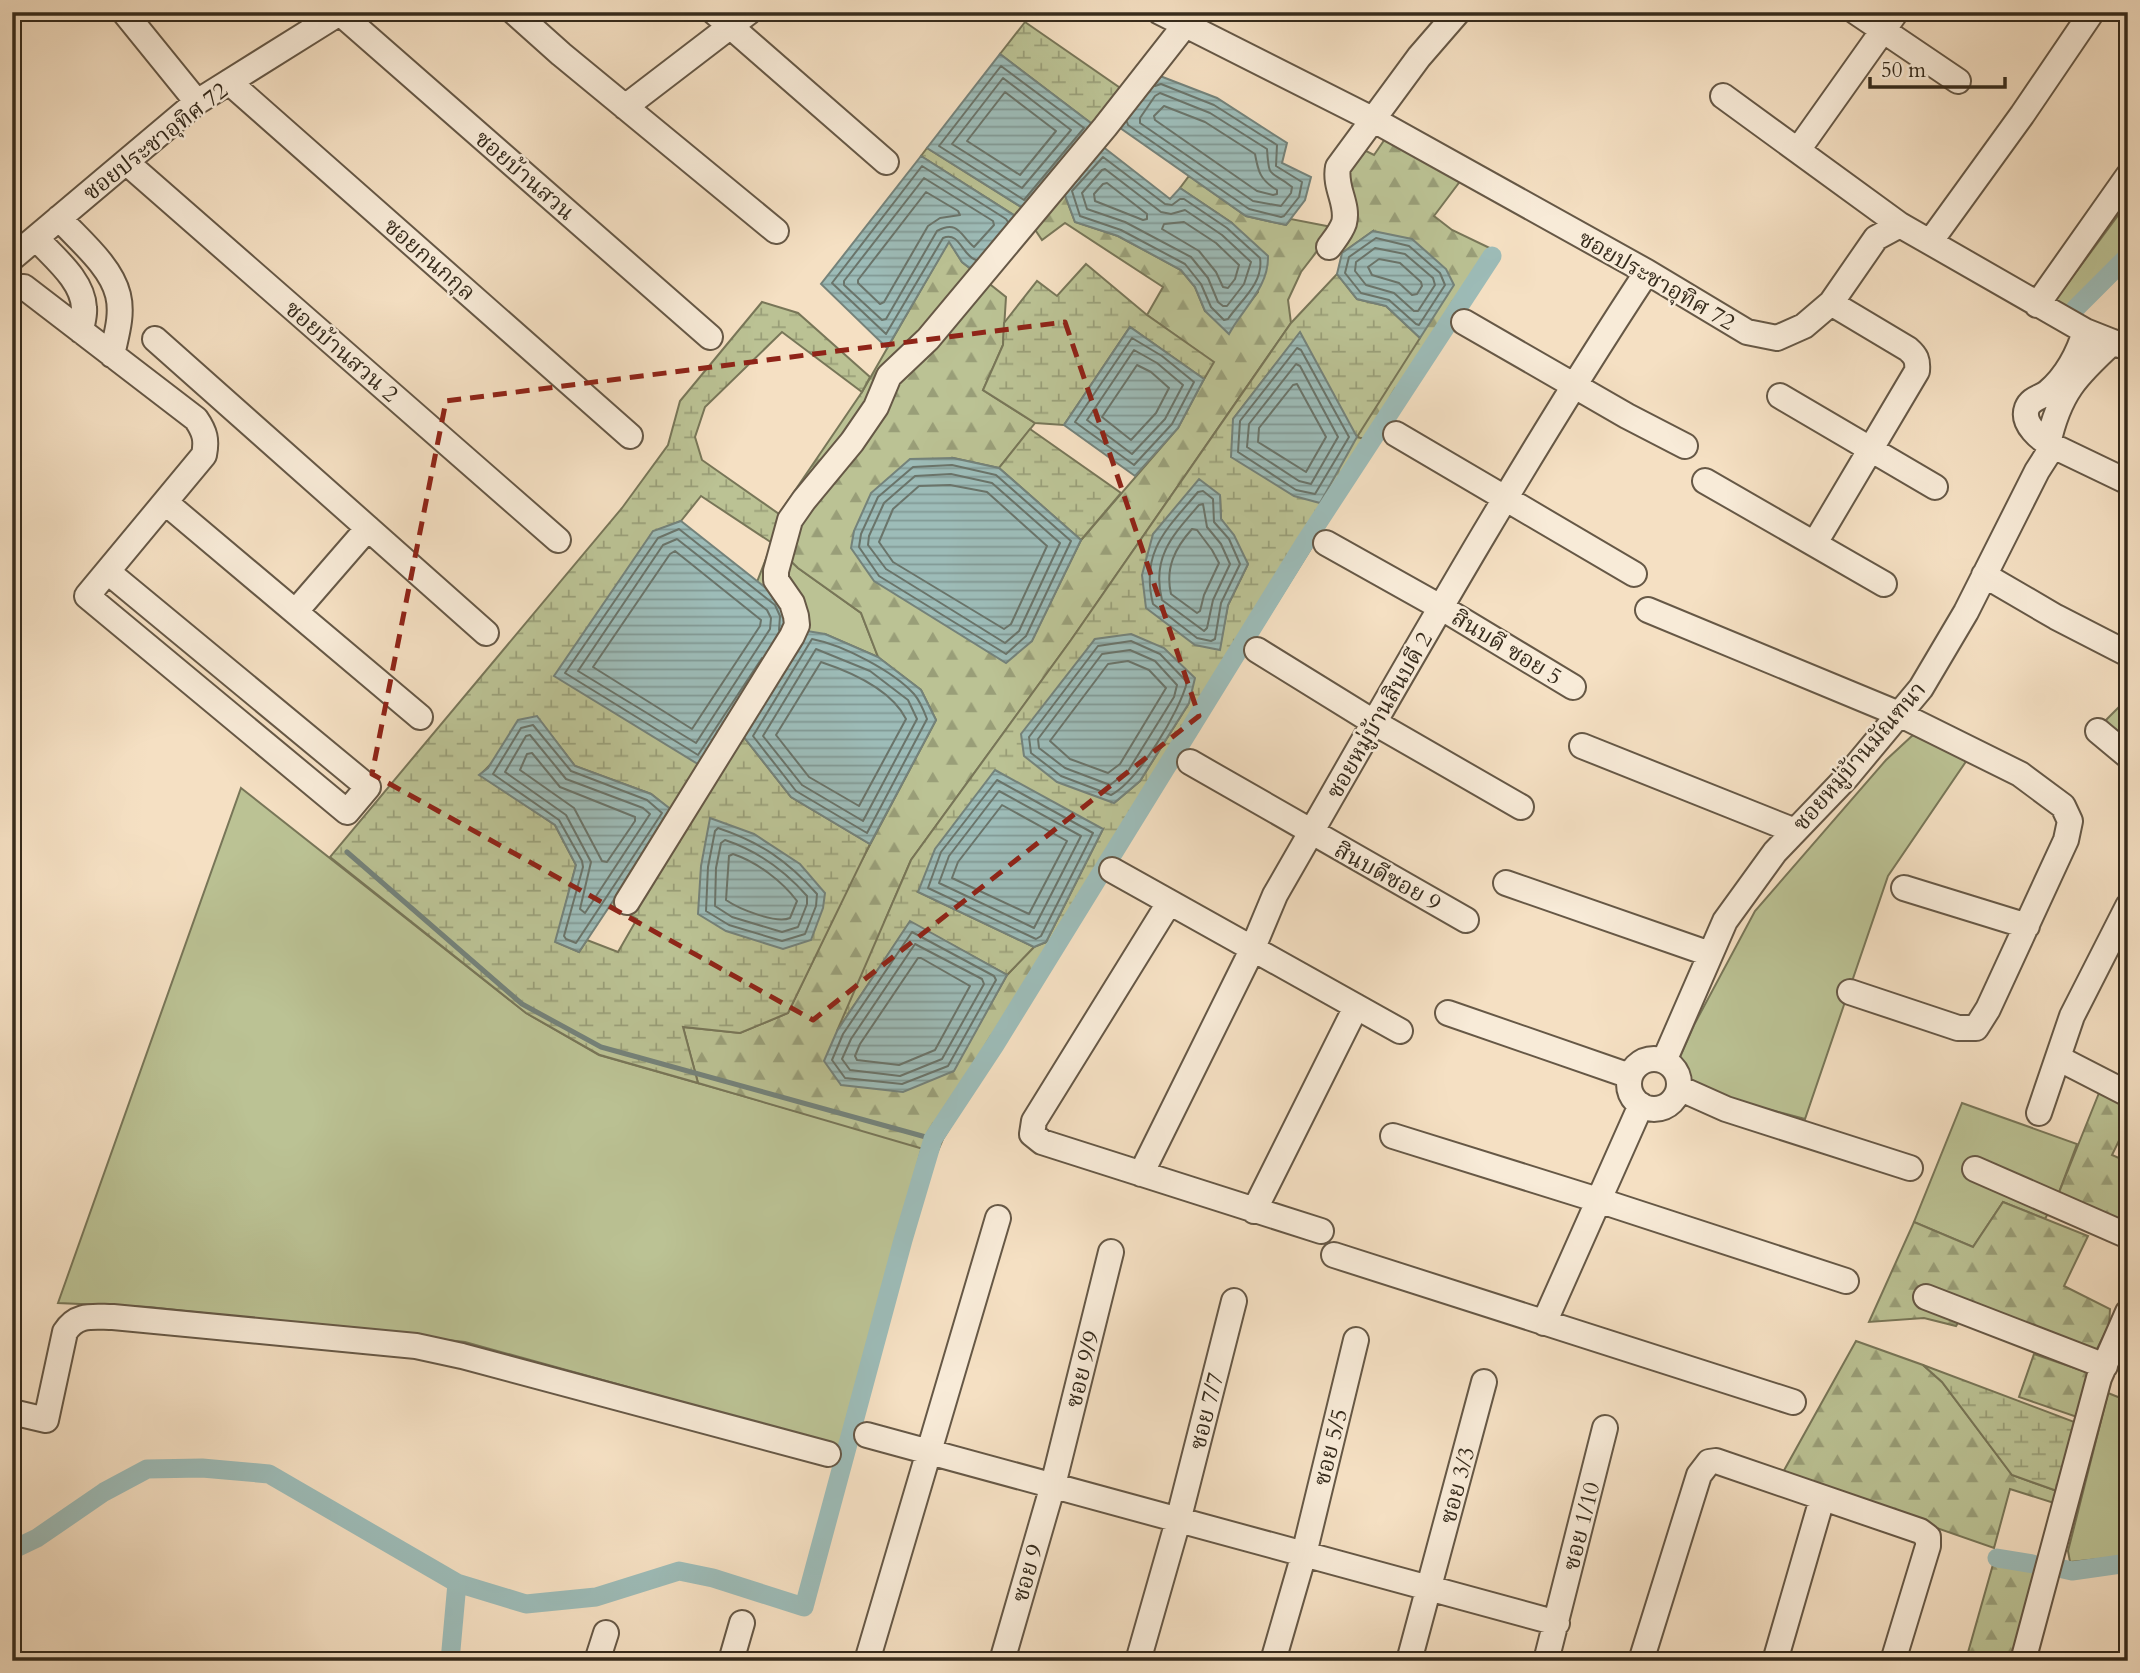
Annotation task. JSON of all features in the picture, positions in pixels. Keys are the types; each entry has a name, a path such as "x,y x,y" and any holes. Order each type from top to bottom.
{"street":[{"path":"124,12 197,102"},
{"path":"514,12 776,231"},
{"name":"ซอยประชาอุทิศ 72","path":"1160,12 1374,120 1647,272 1747,332 1777,338 1804,326 1831,303 1876,238 1900,225"},
{"path":"1329,247 1343,227 1345,219 1336,180 1338,167 1419,57 1458,12"},
{"path":"1856,12 1890,22 1958,81"},
{"path":"1930,242 2092,12"},
{"name":"ซอยประชาอุทิศ 72","path":"12,258 197,102 340,13"},
{"name":"ซอยบ้านสวน","path":"340,13 710,337"},
{"path":"625,107 731,17 886,162"},
{"path":"1798,150 1890,22"},
{"path":"627,902 797,625 792,603 776,580 790,520 852,442 876,407 889,376 928,339 1185,25"},
{"name":"ซอยกนกกุล","path":"229,82 630,436"},
{"path":"1723,96 1900,225 2037,305 2085,331 2120,345"},
{"name":"ซอยบ้านสวน 2","path":"126,162 558,540"},
{"path":"2037,305 2128,176"},
{"path":"59,218 94,256 118,295 120,313 112,355"},
{"path":"36,237 82,294 85,309 81,331"},
{"name":"ซอยหมู่บ้านสินบดี 2","path":"1141,1174 1252,950 1275,895 1505,498 1574,383 1647,272"},
{"path":"24,287 196,419 207,441 204,455 87,596 347,812 368,787 108,572"},
{"path":"1815,543 1917,371 1918,363 1916,356 1908,349 1831,303"},
{"path":"1464,322 1574,383 1627,416 1685,446"},
{"path":"2085,331 2078,354 2050,390 2027,407 2026,416 2040,439 2128,482"},
{"path":"155,339 486,633"},
{"name":"ซอยหมู่บ้านมัณฑนา","path":"1664,1061 1725,921 1775,852 1846,778 1921,688 1966,612 2051,445 2054,414 2065,395 2084,369 2120,345"},
{"path":"1780,396 1936,488"},
{"path":"1396,434 1634,574"},
{"path":"1705,481 1884,584"},
{"path":"166,503 420,717"},
{"path":"296,611 368,528"},
{"name":"สินบดี ซอย 5","path":"1326,543 1573,687"},
{"path":"1984,575 2056,617 2128,654"},
{"path":"1648,610 1899,715 2020,774 2063,806 2070,821 2066,840 1988,1009 1976,1028 1958,1028 1850,992"},
{"path":"1257,650 1521,807"},
{"path":"2098,731 2128,756"},
{"path":"1582,746 1795,831"},
{"name":"สินบดีซอย 9","path":"1190,762 1465,920"},
{"path":"1112,870 1400,1031"},
{"path":"1506,883 1710,954"},
{"path":"1904,888 2027,926"},
{"path":"1169,903 1034,1121 1032,1133 1042,1142 1321,1231"},
{"path":"2039,1113 2072,1016 2119,945 2128,906"},
{"path":"1254,1211 1356,1007"},
{"path":"1448,1013 1630,1076"},
{"path":"2058,1058 2128,1094"},
{"path":"1656,1059 1664,1061 1676,1072 1679,1088 1676,1096 1664,1107 1657,1109 1641,1105 1630,1092 1630,1076 1640,1063 1656,1059"},
{"path":"1679,1088 1726,1108 1910,1168"},
{"path":"1544,1322 1641,1105"},
{"path":"1393,1136 1846,1281"},
{"path":"1975,1169 2128,1236"},
{"path":"867,1661 998,1218"},
{"name":"ซอย 9/9","path":"1053,1485 1111,1252"},
{"path":"1335,1255 1793,1402"},
{"path":"1927,1297 2105,1366"},
{"name":"ซอย 7/7","path":"1138,1661 1178,1521 1234,1301"},
{"path":"2023,1661 2099,1378 2128,1312"},
{"path":"12,1412 47,1420 65,1332 71,1323 80,1317 113,1317 416,1346 828,1454"},
{"name":"ซอย 5/5","path":"1273,1661 1304,1554 1356,1340"},
{"name":"ซอย 3/3","path":"1409,1661 1484,1382"},
{"name":"ซอย 1/10","path":"1546,1661 1605,1428"},
{"path":"867,1434 1557,1623"},
{"path":"1641,1661 1699,1475 1709,1462 1716,1461 1920,1531 1928,1537 1928,1546 1893,1661"},
{"name":"ซอย 9","path":"1002,1661 1053,1485"},
{"path":"1775,1661 1822,1499"},
{"path":"731,1661 742,1623"},
{"path":"597,1661 606,1633"}],"highlighted area":[{"path":"1065,322 1199,716 813,1020 372,774 446,401"}],"green space":[{"path":"1025,22 1126,92 1096,127 1000,54"},
{"path":"1387,136 1461,180 1434,216 1452,230 1498,252 1377,443 1357,437 1373,231 1342,253 1321,246 1301,272 1288,300 1291,323 1071,640 911,860 884,923 953,1071 1007,975 1034,947 1071,932 943,1139 937,1153 698,1083 683,1027 740,1033 788,1013 855,873 936,720 921,690 878,657 861,613 798,568 772,543 779,514 862,392 949,241 962,262 1006,297 1003,345 983,390 1035,423 999,468 953,458 1032,640 1081,540 1178,428 1213,362 1147,315 1163,287 1065,223 1042,240 1032,225 1063,190 1075,222 1118,236 1181,270 1195,287 1205,311 1238,317 1258,292 1232,223 1180,188 1189,176 1246,216 1286,225 1291,219 1337,228 1348,142 1374,155"},
{"path":"927,148 1026,210 1020,219 921,156"},
{"path":"2128,202 2128,255 2074,315 2053,303"},
{"path":"1086,264 1147,315 1214,362 1204,379 1130,327 1064,425 1035,423 983,390 1003,345 1004,323 1037,281 1057,296"},
{"path":"1337,274 1357,299 1386,306 1420,338 1357,437 1377,443 1071,932 1046,942 1103,829 918,892 1034,947 1007,975 910,922 837,1031 911,860 1071,640 1291,323","holes":["1300,333 1310,353 1233,419","1220,495 1221,519 1248,564 1228,605 1219,650","1189,703 1140,781 1114,803"]},
{"path":"762,302 798,313 870,377 862,392 782,332 705,407 695,437 702,460 779,514 772,543 701,496 681,521 653,532 708,794 743,736 791,797 870,844 788,1013 740,1033 683,1027 698,1083 600,1055 526,1013 330,857 622,508 668,445 680,401","holes":["537,717 575,766 651,794 672,811 610,905 637,919 618,952 587,940 579,952 556,942 576,865 555,825 480,775"]},
{"path":"1030,429 1121,493 1081,540 999,468"},
{"path":"772,543 798,568 861,613 878,657 825,634 709,794 690,784 781,601 757,582"},
{"path":"2128,698 2128,745 2102,724"},
{"path":"1913,735 1967,760 1888,876 1805,1119 1710,1094 1690,1085 1681,1070 1680,1057 1694,1025 1755,911 1886,760"},
{"path":"241,788 526,1013 599,1055 922,1147 841,1446 465,1342 149,1307 58,1303"},
{"path":"2099,1093 2128,1107 2128,1122 2112,1155 2128,1162 2128,1226 2058,1195"},
{"path":"1962,1103 2077,1144 2058,1195 2045,1219 2003,1202 1973,1247 1914,1222"},
{"path":"2003,1202 2088,1236 2064,1286 2110,1309 2109,1325 2094,1355 1971,1303 1956,1326 1924,1318 1869,1322 1914,1222 1973,1247"},
{"path":"1856,1341 1923,1365 1942,1382 2012,1475 2057,1491 2054,1503 2010,1489 1994,1548 1782,1474"},
{"path":"2034,1354 2092,1374 2077,1417 2019,1397"},
{"path":"1923,1365 2077,1423 2057,1491 2012,1475 1942,1382"},
{"path":"2108,1393 2128,1401 2128,1556 2070,1562 2068,1551"},
{"path":"1994,1561 2039,1573 2016,1661 1980,1661 1967,1656"}],"water":[{"path":"1000,54 1096,127 1026,210 927,148"},
{"path":"1160,76 1217,98 1287,143 1282,163 1311,177 1305,200 1286,225 1246,216 1116,125"},
{"path":"1102,146 1170,199 1180,188 1232,223 1268,256 1260,287 1229,334 1205,311 1195,287 1181,270 1118,236 1075,222 1063,190"},
{"path":"921,156 1020,219 975,272 962,262 949,242 887,348 821,284"},
{"path":"1373,231 1412,239 1446,269 1454,285 1420,338 1386,306 1357,299 1337,274 1342,253"},
{"path":"1130,327 1204,379 1178,428 1135,476 1064,425"},
{"path":"1300,332 1357,437 1320,503 1294,496 1231,457 1233,419"},
{"path":"953,458 999,468 1081,540 1032,641 1006,663 874,581 851,548 854,531 871,493 910,459"},
{"path":"1199,479 1220,495 1221,519 1234,535 1248,564 1228,605 1220,650 1195,645 1146,608 1142,575 1153,534"},
{"path":"681,521 781,600 787,615 786,633 701,766 554,676 653,531"},
{"path":"807,631 825,634 878,657 921,690 936,720 870,844 791,797 743,736"},
{"path":"1131,634 1164,648 1195,678 1189,703 1140,781 1114,803 1057,782 1024,756 1021,734 1095,639"},
{"path":"537,716 575,766 651,794 673,811 579,952 555,942 576,865 555,825 479,775 488,768 518,720"},
{"path":"995,770 1103,829 1046,942 1034,947 918,892 935,849"},
{"path":"710,818 754,834 800,864 825,893 823,908 811,940 783,949 726,931 698,914 701,866"},
{"path":"910,921 1007,975 954,1071 903,1092 841,1085 824,1061 837,1031"}],"waterway":[{"path":"12,1550 37,1538 104,1492 147,1469 202,1468 269,1474 457,1583 526,1604 596,1597 679,1571 713,1578 804,1607 933,1139 995,1045 1304,544 1492,256"},
{"path":"2075,309 2128,256"},
{"path":"347,852 522,1004 601,1047 933,1139"},
{"path":"1997,1558 2033,1564"},
{"path":"2063,1569 2072,1571 2128,1563"},
{"path":"450,1661 457,1583"}]}
